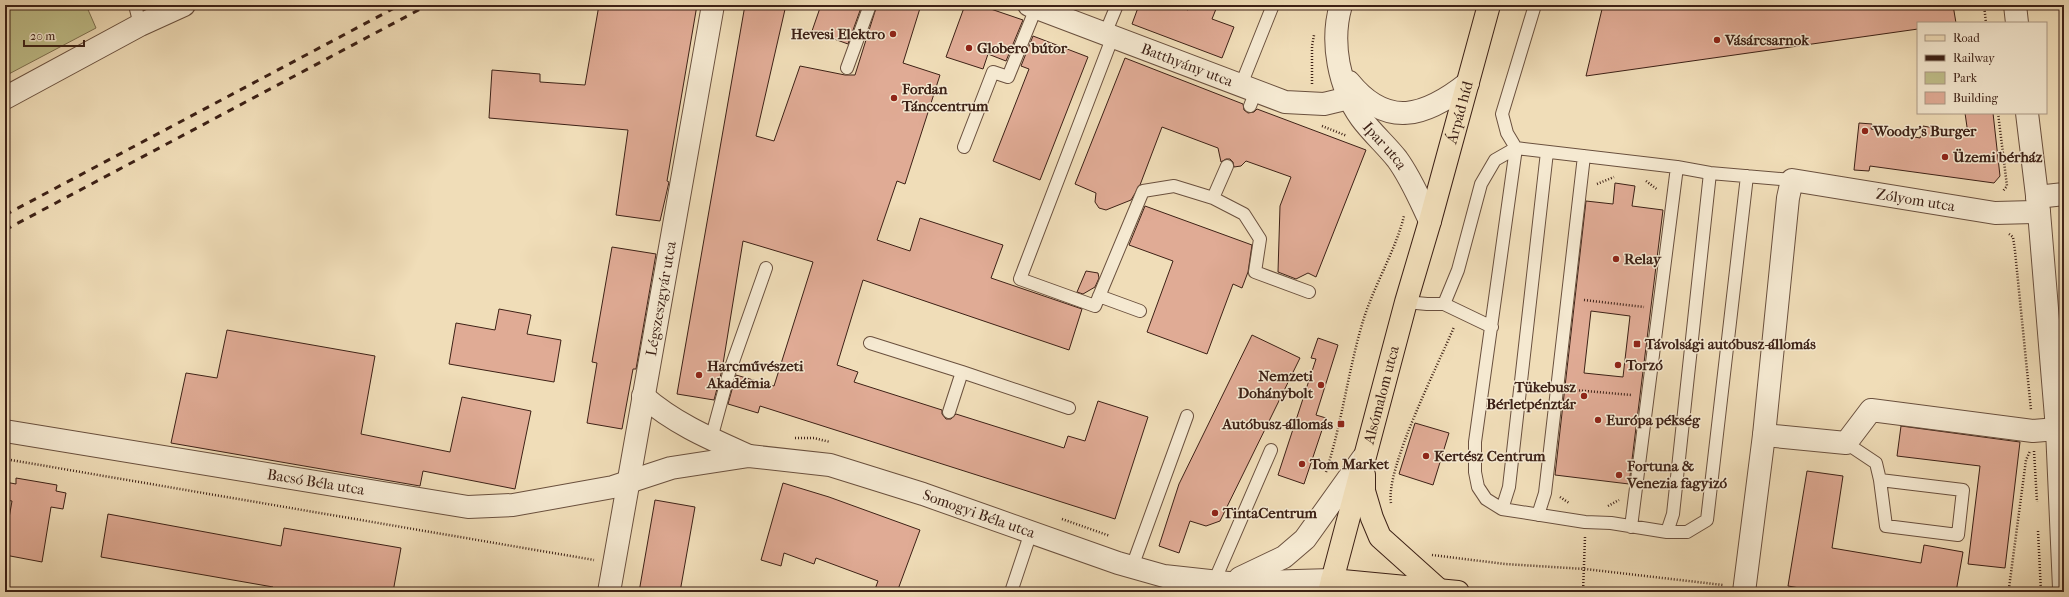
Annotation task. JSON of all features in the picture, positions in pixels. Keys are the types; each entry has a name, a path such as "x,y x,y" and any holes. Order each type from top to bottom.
{"main road":[{"name":"Árpád híd","path":"1430,221 1489,5"},
{"name":"Alsómalom utca","path":"1331,586 1363,458 1430,221"},
{"path":"1363,458 1364,491 1372,518 1380,537 1442,591"},
{"path":"1331,586 1442,591"}],"street":[{"path":"5,98 138,15 184,5"},
{"name":"Légszeszgyár utca","path":"609,592 627,482 713,5"},
{"name":"Ipar utca","path":"1341,5 1336,32 1340,71 1349,98 1361,118 1397,159 1413,184 1430,221"},
{"path":"2015,5 2017,22"},
{"name":"Batthyány utca","path":"1032,6 1067,12 1109,35 1249,94 1285,102 1312,104 1324,104 1349,98"},
{"name":"Ipar utca","path":"1340,71 1368,102 1380,110 1391,113 1419,111 1437,105 1471,73"},
{"path":"2027,114 2038,205 2058,429 2064,588"},
{"path":"1744,590 1764,435 1788,198 1792,180"},
{"name":"Zólyom utca","path":"1792,180 1995,213 2038,205 2064,194"},
{"path":"643,396 661,412 685,427 749,456"},
{"path":"1764,435 1846,443 1871,410 2034,437 2058,429"},
{"name":"Bacsó Béla utca","path":"5,432 468,507 513,505 627,482"},
{"name":"Somogyi Béla utca","path":"627,482 671,468 749,456 830,465 1132,567 1164,576 1221,582 1331,586"},
{"path":"1221,582 1262,568 1284,557 1295,549 1320,519 1363,458"}],"lane":[{"path":"847,68 870,5"},
{"path":"1117,5 1109,35 1020,279 1095,306 1142,191 1174,186 1214,198 1244,214 1260,239 1255,272 1308,292"},
{"path":"1249,94 1272,5"},
{"path":"1536,5 1502,114 1506,133 1516,148 1475,442 1475,472 1478,487 1486,499 1502,509 1585,522 1611,523 1667,532 1687,532 1707,520 1747,176"},
{"path":"964,148 993,72 1008,77 1032,6"},
{"path":"1444,304 1458,270 1481,184 1495,160 1516,148 1677,167 1710,173 1792,180"},
{"path":"1502,509 1509,487 1548,152"},
{"path":"1538,515 1545,493 1584,156"},
{"path":"1214,198 1227,166"},
{"path":"1631,527 1677,167"},
{"path":"1667,532 1673,514 1710,173"},
{"path":"711,438 729,373 766,268"},
{"path":"1099,296 1140,311"},
{"path":"1406,302 1444,304 1492,327"},
{"path":"870,342 1069,408"},
{"path":"949,412 962,372"},
{"path":"1132,567 1187,416"},
{"path":"1846,443 1876,463 1880,480 1886,526 1958,535 1963,490 1880,480"},
{"path":"1221,582 1271,450"},
{"path":"1011,592 1031,532"}],"path":[{"path":"1984,5 1986,22"},
{"path":"1312,104 1312,46 1315,32"},
{"path":"1998,114 2007,186 1997,200 1993,227 2013,237 2034,437 2038,509"},
{"path":"1320,125 1350,137"},
{"path":"1581,184 1590,187 1607,179 1618,176"},
{"path":"1644,180 1649,182 1658,190 1673,192"},
{"path":"1324,479 1335,443 1345,390 1364,320 1389,259 1405,210"},
{"path":"1580,299 1645,307"},
{"path":"1392,505 1392,482 1410,428 1461,311"},
{"path":"1568,389 1634,395"},
{"path":"2010,592 2009,588 2026,460 2034,437"},
{"path":"5,459 600,561"},
{"path":"1583,592 1585,569 1585,522"},
{"path":"2038,524 2041,592"},
{"path":"1430,555 1505,564 1585,569 1744,590 1770,592"}],"green space":[{"path":"5,5 86,5 96,28 5,76"}],"building":[{"path":"599,5 697,5 667,181 669,182 660,221 616,215 628,130 489,118 492,70 540,74 540,82 585,85"},
{"path":"745,5 786,5 756,136 774,141 800,66 845,75 855,75 877,5 921,5 903,63 940,75 905,184 897,181 877,240 910,251 920,218 1003,245 991,278 1082,309 1069,350 863,280 837,365 858,372 854,382 942,410 942,414 946,419 951,419 956,414 1064,448 1068,436 1085,441 1098,401 1148,417 1115,519 760,406 758,413 728,404 736,375 774,386 813,262 743,241 722,370 714,400 677,394"},
{"path":"821,5 862,5 848,44 812,31"},
{"path":"965,5 979,5 1023,20 1006,61 988,54 983,69 946,57"},
{"path":"1139,5 1176,5 1188,10 1190,5 1206,5 1216,9 1212,19 1234,27 1222,58 1132,24"},
{"name":"Vásárcsarnok","path":"1603,5 1953,5 1956,22 1917,22 1917,29 1586,76"},
{"path":"1033,36 1088,57 1040,180 993,161 1029,69 1021,66"},
{"path":"1125,58 1243,104 1244,110 1248,113 1254,112 1257,109 1366,150 1316,277 1308,273 1296,279 1278,272 1280,206 1291,177 1246,161 1241,166 1234,167 1233,162 1230,159 1226,159 1221,162 1218,148 1162,127 1140,185 1131,200 1106,210 1099,208 1095,202 1096,193 1075,184"},
{"name":"Üzemi bérház","path":"1965,114 1993,114 2000,176 1994,183 1870,166 1869,171 1854,170 1859,123 1872,124 1871,129 1920,138 1923,126 1968,134"},
{"name":"Távolsági autóbusz-állomás","path":"1615,183 1635,186 1632,206 1663,210 1629,484 1555,475 1586,201 1613,204","holes":["1591,311 1630,316 1623,377 1584,373"]},
{"path":"1145,206 1252,245 1248,272 1242,288 1233,284 1207,354 1147,332 1173,261 1129,245"},
{"path":"612,247 656,254 636,369 633,369 622,429 587,423 597,363 592,362"},
{"path":"1086,271 1098,273 1099,278 1095,287 1083,294 1077,292"},
{"path":"499,309 531,315 527,334 561,340 554,382 449,364 456,323 495,330"},
{"path":"227,330 375,356 361,434 450,452 462,397 531,411 515,489 423,471 420,486 171,443 186,373 217,378"},
{"path":"1252,335 1300,358 1220,521 1206,526 1190,521 1179,553 1159,546 1179,484"},
{"path":"1318,338 1338,345 1316,415 1326,418 1304,484 1278,475 1316,359 1311,358"},
{"path":"1415,423 1449,433 1433,485 1399,474"},
{"path":"1901,426 2020,442 2005,568 1968,564 1980,466 1897,456"},
{"path":"1807,471 1843,476 1832,548 1921,563 1924,545 1963,552 1956,592 1823,592 1788,586"},
{"path":"16,478 57,485 56,491 66,493 63,509 51,507 42,562 5,555 5,541 12,501 5,500 5,482 16,484"},
{"path":"783,483 829,497 920,530 897,592 874,592 878,581 816,558 814,564 784,553 781,566 761,560"},
{"path":"655,500 695,507 680,592 639,592"},
{"path":"108,514 281,546 284,528 401,548 393,592 272,592 273,587 101,557"}],"railway":[{"path":"5,215 400,5"},
{"path":"5,230 428,5"}],"place":[{"name":"Hevesi Elektro","path":"893,34"},
{"name":"Vásárcsarnok","path":"1717,40"},
{"name":"Globero bútor","path":"969,48"},
{"name":"Fordan Tánccentrum","path":"894,98"},
{"name":"Woody's Burger","path":"1865,131"},
{"name":"Üzemi bérház","path":"1945,157"},
{"name":"Relay","path":"1616,259"},
{"name":"Távolsági autóbusz-állomás","path":"1637,344"},
{"name":"Torzó","path":"1618,365"},
{"name":"Harcművészeti Akadémia","path":"699,375"},
{"name":"Nemzeti Dohánybolt","path":"1321,385"},
{"name":"Tükebusz Bérletpénztár","path":"1584,396"},
{"name":"Európa pékség","path":"1598,420"},
{"name":"Autóbusz-állomás","path":"1341,424"},
{"name":"Kertész Centrum","path":"1426,456"},
{"name":"Tom Market","path":"1302,464"},
{"name":"Fortuna & Venezia fagyizó","path":"1619,475"},
{"name":"TintaCentrum","path":"1215,513"}]}
